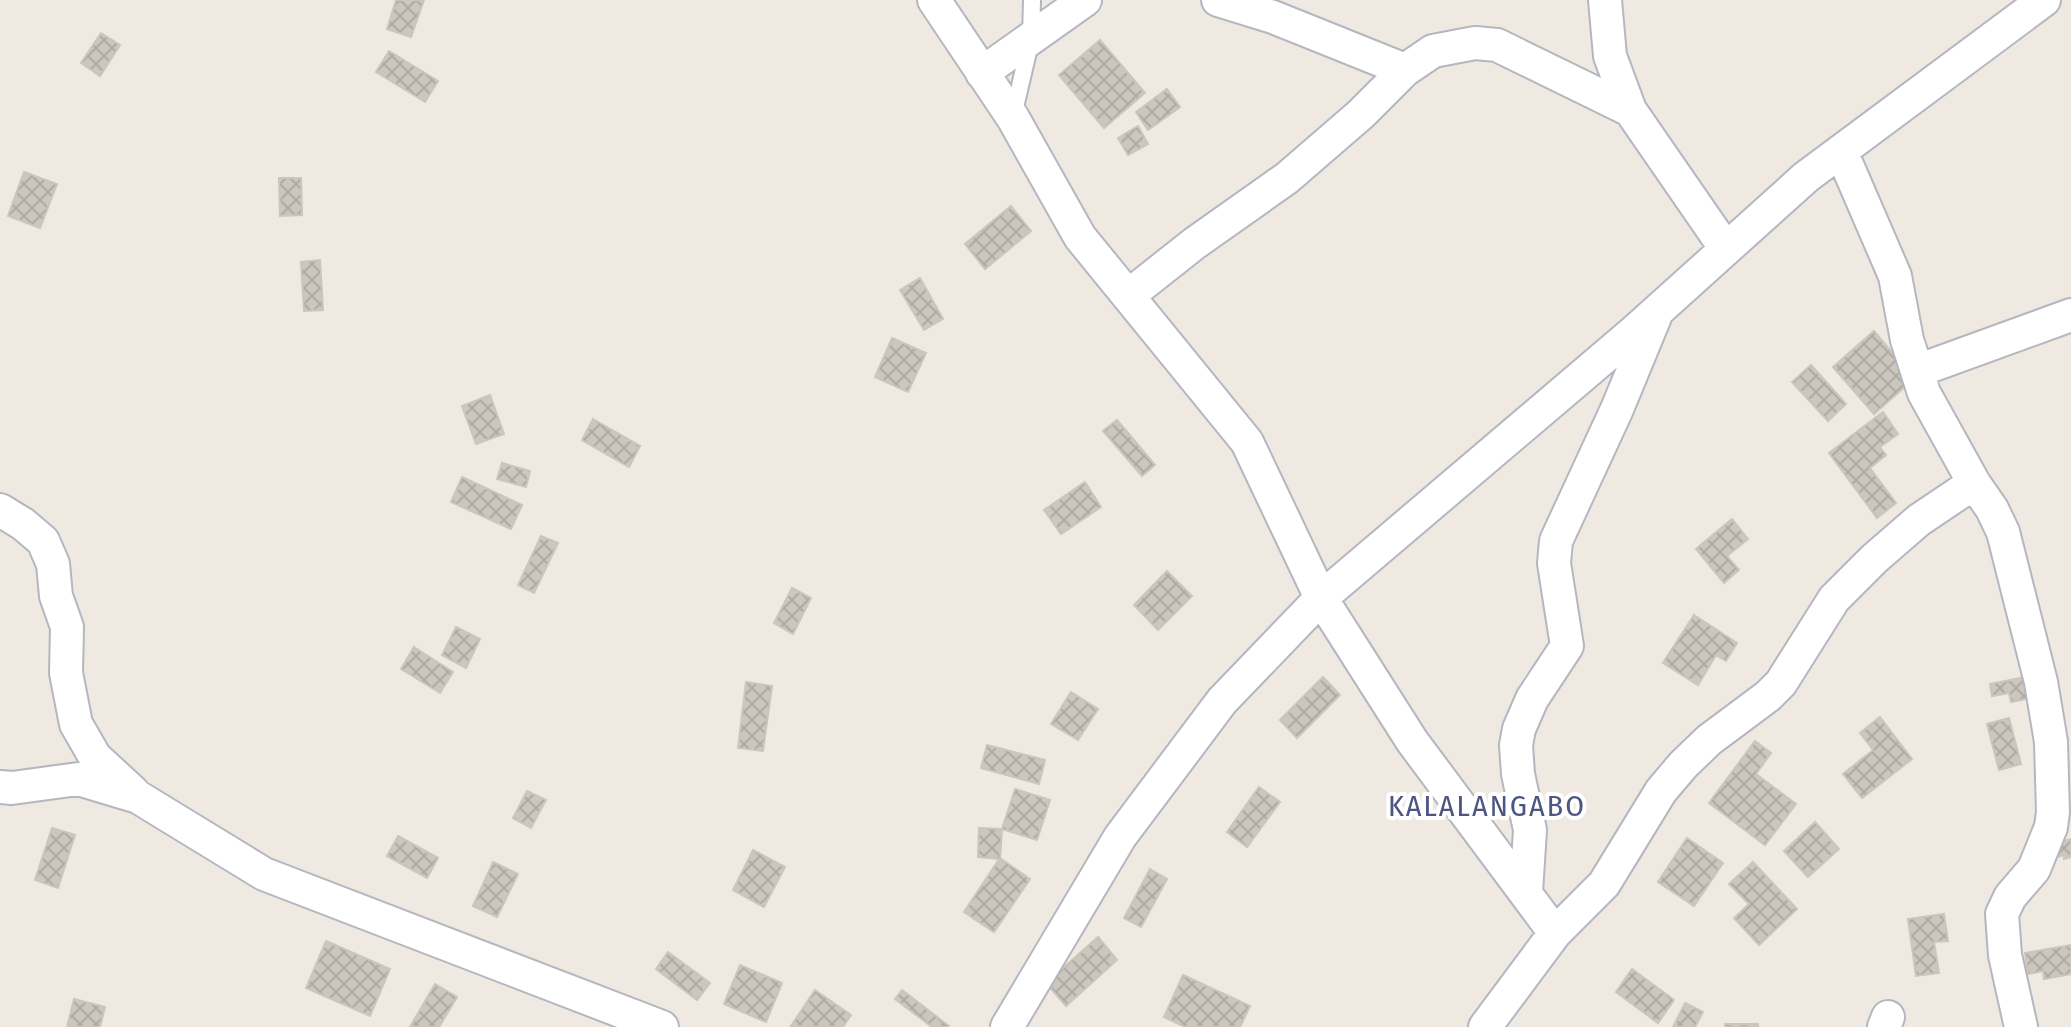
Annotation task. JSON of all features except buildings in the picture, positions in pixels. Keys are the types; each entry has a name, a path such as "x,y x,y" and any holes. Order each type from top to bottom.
{"street":[{"path":"934,0 1013,118 1080,237 1247,442 1321,598 1412,741 1555,933"},
{"path":"982,73 1085,0"},
{"path":"1218,0 1273,17 1405,70"},
{"path":"1605,0 1610,56 1630,110 1726,249"},
{"path":"1007,1027 1120,837 1222,701 1321,598 1659,309 1806,177 2044,0"},
{"path":"1128,296 1195,243 1287,178 1361,114 1405,70 1433,51 1475,43 1497,45 1630,110"},
{"path":"1841,151 1895,276 1907,340 1924,393 1992,509 2011,557 2041,682 2051,742 2051,827 2034,869 2010,897 2002,914 2005,955 2021,1027"},
{"path":"1526,892 1530,830 1518,774 1516,745 1523,715 1567,646 1554,563 1556,541 1659,309"},
{"path":"1917,371 2071,315"},
{"path":"1485,1027 1555,933 1604,884 1661,791 1683,765 1709,740 1781,683 1834,599 1919,520 1974,483"},
{"path":"0,510 43,541 53,564 56,596 67,627 66,673 76,724 95,757 138,797 264,874 662,1027"},
{"path":"0,787 78,779 138,797"}],"lane":[{"path":"1013,118 1031,39 1032,0"}],"district":[{"name":"KALALANGABO","path":"1487,806"}]}
